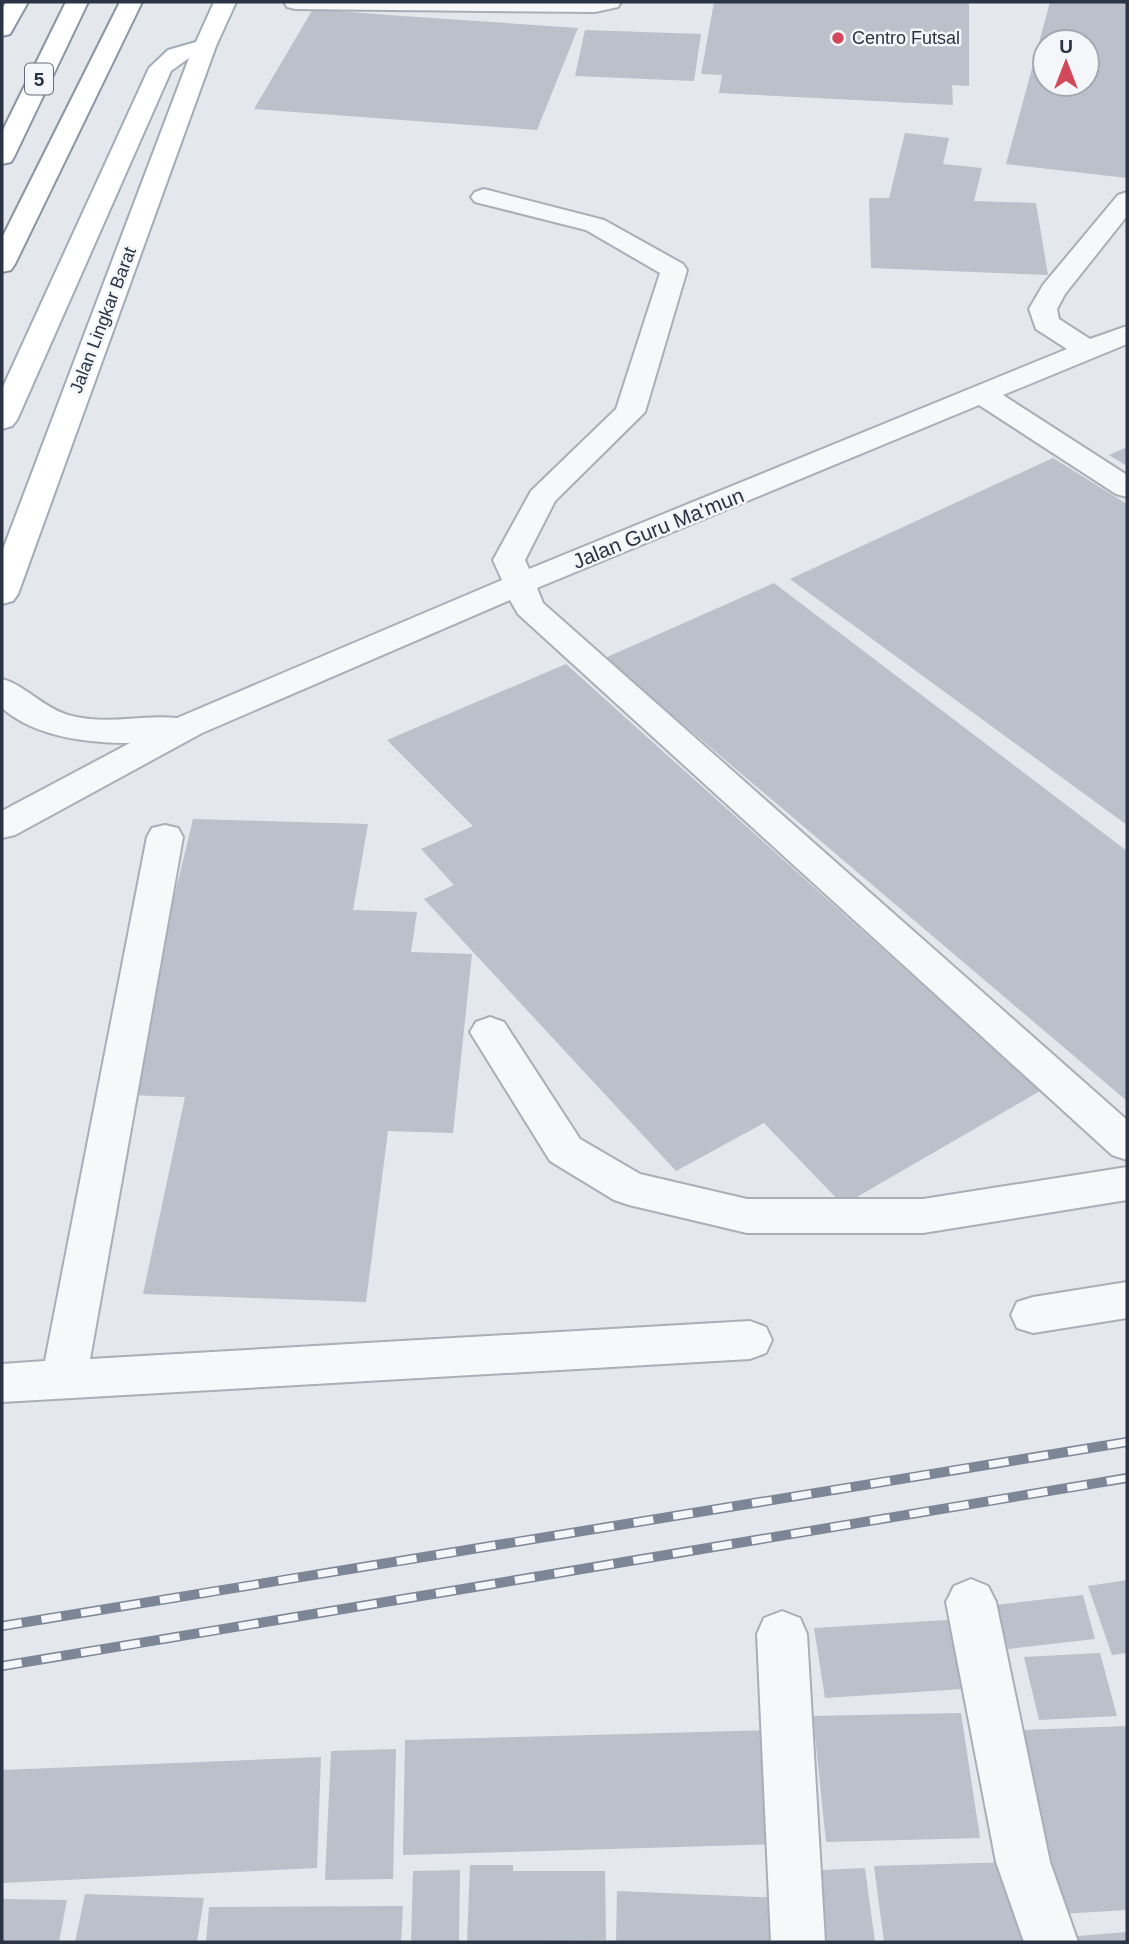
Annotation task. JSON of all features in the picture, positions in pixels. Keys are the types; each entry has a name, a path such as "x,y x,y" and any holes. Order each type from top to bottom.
{"main road":[{"path":"2,29 17,2"},
{"name":"5","path":"2,157 76,2"},
{"path":"2,264 131,2"},
{"name":"Jalan Lingkar Barat","path":"2,594 195,49 225,2"},
{"name":"Jalan Lingkar Barat","path":"2,420 161,68 176,55 195,49"}],"street":[{"path":"297,2 600,3"},
{"path":"484,197 595,225 674,270 630,412 542,497 509,560 529,607 1127,1144"},
{"path":"1088,350 1046,323 1043,309 1053,291 1127,200"},
{"name":"Jalan Guru Ma'mun","path":"2,826 190,725 519,584 1127,334"},
{"path":"983,395 1127,488"},
{"name":"Jalan Guru Ma'mun","path":"2,690 14,703 49,721 93,731 141,733 190,725"},
{"path":"64,1379 165,837"},
{"path":"490,1031 565,1150 629,1188 747,1216 923,1216 1127,1184"},
{"path":"1032,1315 1127,1300"},
{"path":"2,1382 750,1340"},
{"path":"971,1602 1023,1862 1052,1942"},
{"path":"782,1634 798,1942"}],"building":[{"name":"Centro Futsal","path":"714,2 969,2 969,86 952,85 953,105 719,93 722,75 701,74"},
{"path":"1050,2 1127,2 1127,178 1006,164 1031,72 1031,98 1101,98 1101,28 1043,28"},
{"path":"313,9 578,28 537,130 254,109"},
{"path":"585,30 701,34 694,81 575,76"},
{"path":"905,133 949,138 943,164 982,168 974,201 1036,203 1048,275 871,268 869,198 889,198"},
{"path":"1127,447 1127,466 1109,455"},
{"path":"1053,458 1127,504 1127,825 790,579"},
{"path":"774,583 1127,851 1127,1101 605,658"},
{"path":"566,664 1040,1091 843,1205 764,1123 676,1171 424,899 454,885 421,849 473,826 387,740"},
{"path":"193,819 368,824 353,910 417,912 411,952 472,954 453,1133 388,1131 366,1302 143,1294 185,1097 126,1095"},
{"path":"1127,1580 1127,1653 1112,1655 1088,1586"},
{"path":"1083,1595 1095,1639 1008,1649 995,1605"},
{"path":"963,1619 978,1688 825,1698 814,1628"},
{"path":"1100,1653 1117,1716 1039,1720 1024,1657"},
{"path":"961,1713 980,1838 826,1842 813,1716"},
{"path":"1127,1726 1127,1910 1060,1914 1023,1730"},
{"path":"773,1730 783,1844 403,1855 405,1740"},
{"path":"396,1749 393,1879 325,1880 331,1751"},
{"path":"321,1757 317,1868 2,1883 2,1770"},
{"path":"1014,1862 1028,1942 884,1942 874,1866"},
{"path":"470,1865 513,1865 513,1871 605,1871 606,1940 467,1942"},
{"path":"865,1868 875,1942 811,1942 803,1871"},
{"path":"460,1870 459,1942 411,1942 413,1871"},
{"path":"617,1891 784,1898 785,1942 616,1942"},
{"path":"85,1894 204,1898 197,1942 75,1942"},
{"path":"2,1899 67,1900 59,1942 2,1942"},
{"path":"403,1906 401,1942 206,1942 209,1907"},
{"path":"1127,1932 1127,1942 1079,1942 1078,1936"}],"railway":[{"path":"2,1626 1127,1442"},
{"path":"2,1666 1127,1478"}],"place":[{"name":"Centro Futsal","path":"838,38"}]}
